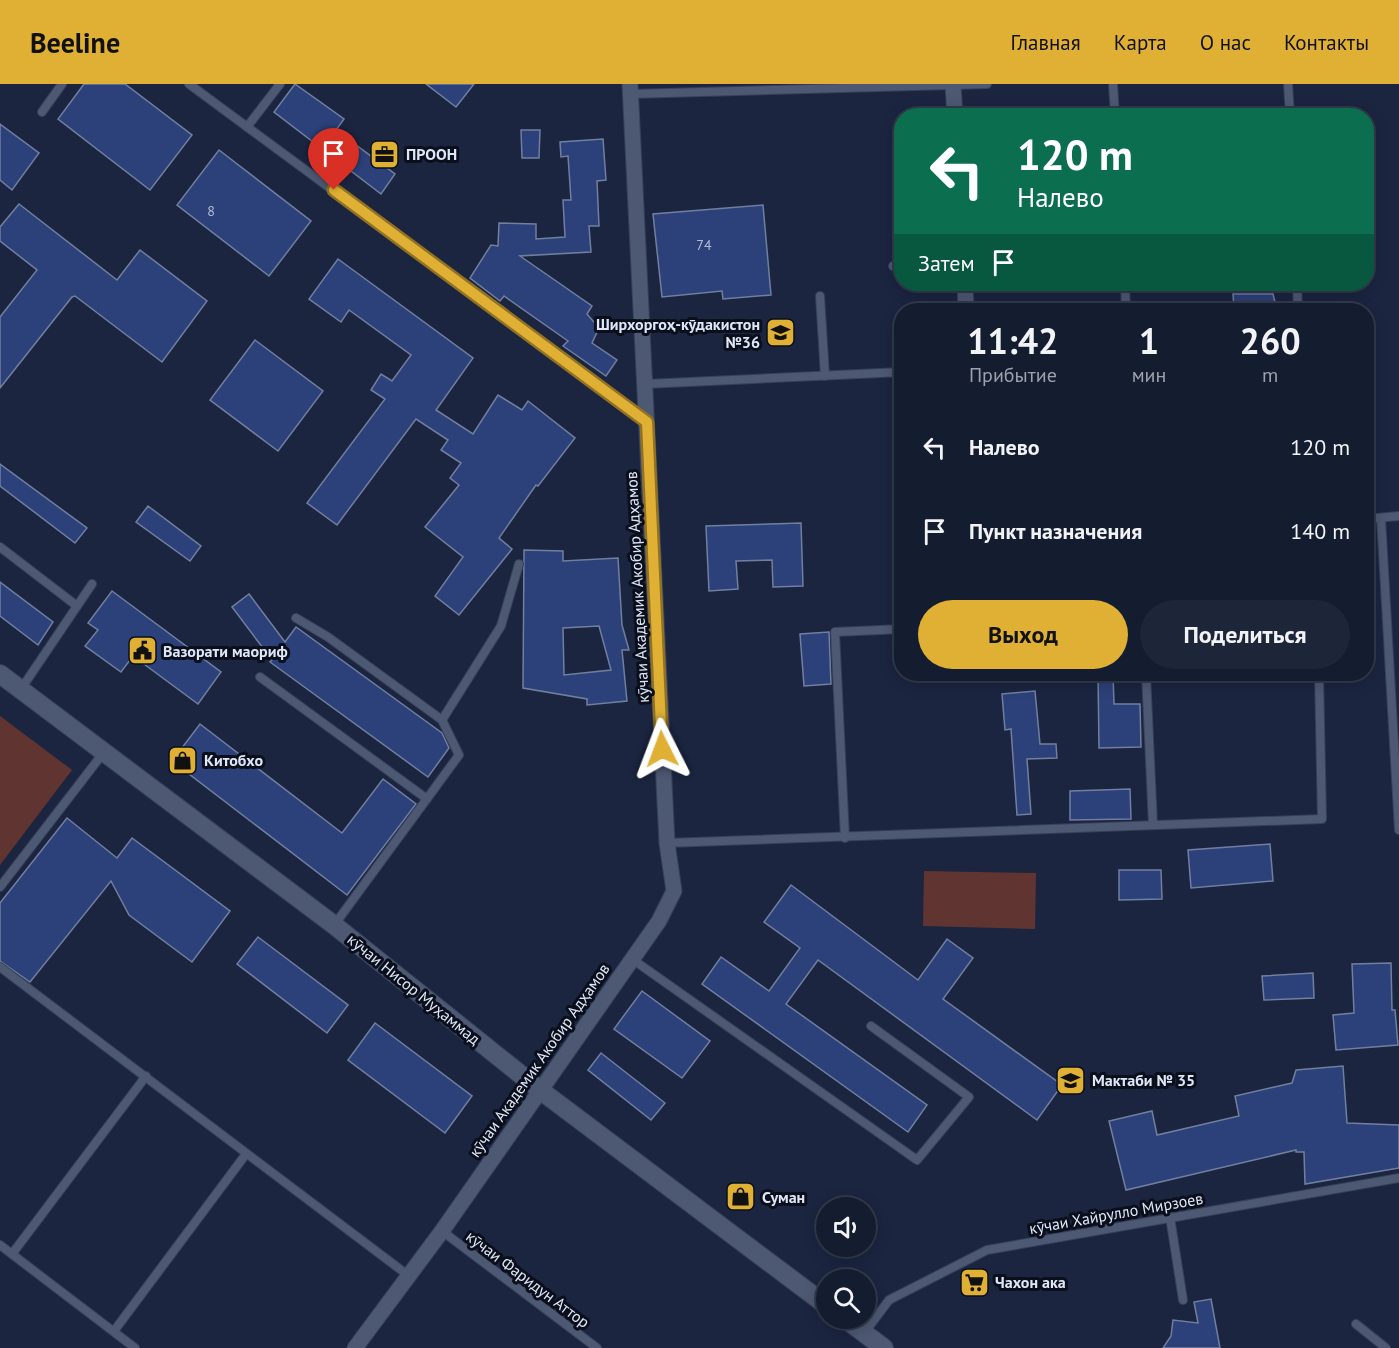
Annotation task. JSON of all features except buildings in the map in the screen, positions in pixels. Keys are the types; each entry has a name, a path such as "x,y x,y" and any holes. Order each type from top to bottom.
{"street":[{"path":"953,85 954,108"},
{"name":"кӯчаи Академик Акобир Адҳамов","path":"355,1348 442,1231 659,921 674,891 667,843 631,89"},
{"name":"кӯчаи Нисор Муҳаммад","path":"0,674 334,925 540,1090 816,1297"},
{"path":"858,1329 884,1348"}],"lane":[{"path":"42,112 62,84"},
{"path":"189,84 647,422"},
{"path":"247,127 280,84"},
{"path":"631,89 987,84"},
{"path":"1113,84 1114,108"},
{"path":"1288,84 1290,108"},
{"path":"820,296 825,376"},
{"path":"646,384 894,372"},
{"path":"1374,518 1399,516"},
{"path":"1381,518 1399,830"},
{"path":"0,547 76,606"},
{"path":"442,720 501,626 519,564"},
{"path":"21,689 92,584"},
{"path":"296,618 328,637 442,720 459,755 334,925"},
{"path":"845,838 836,632 894,629"},
{"path":"260,677 427,799"},
{"path":"1146,681 1153,825"},
{"path":"667,843 1322,819 1319,681"},
{"path":"0,887 105,751"},
{"path":"632,959 917,1160 969,1097 871,1026"},
{"path":"0,967 409,1276"},
{"path":"12,1254 146,1076"},
{"path":"114,1331 246,1154"},
{"name":"кӯчаи Хайрулло Мирзоев","path":"864,1334 889,1300 987,1250 1399,1178"},
{"path":"1170,1217 1183,1300"},
{"name":"кӯчаи Фаридун Аттор","path":"442,1231 597,1348"},
{"path":"0,1245 135,1348"},
{"path":"1356,1324 1386,1348"}],"shaded area":[{"path":"0,716 72,770 0,865"},
{"path":"924,871 1036,873 1035,929 923,926"}],"place":[{"name":"ПРООН","path":"385,154"},
{"name":"Ширхоргоҳ-кӯдакистон №36","path":"781,333"},
{"name":"Вазорати маориф","path":"142,651"},
{"name":"Китобхо","path":"183,760"},
{"name":"Мактаби № 35","path":"1071,1080"},
{"name":"Суман","path":"741,1197"},
{"name":"Чахон ака","path":"974,1282"}],"route":[{"path":"334,190 647,422 662,749"}]}
